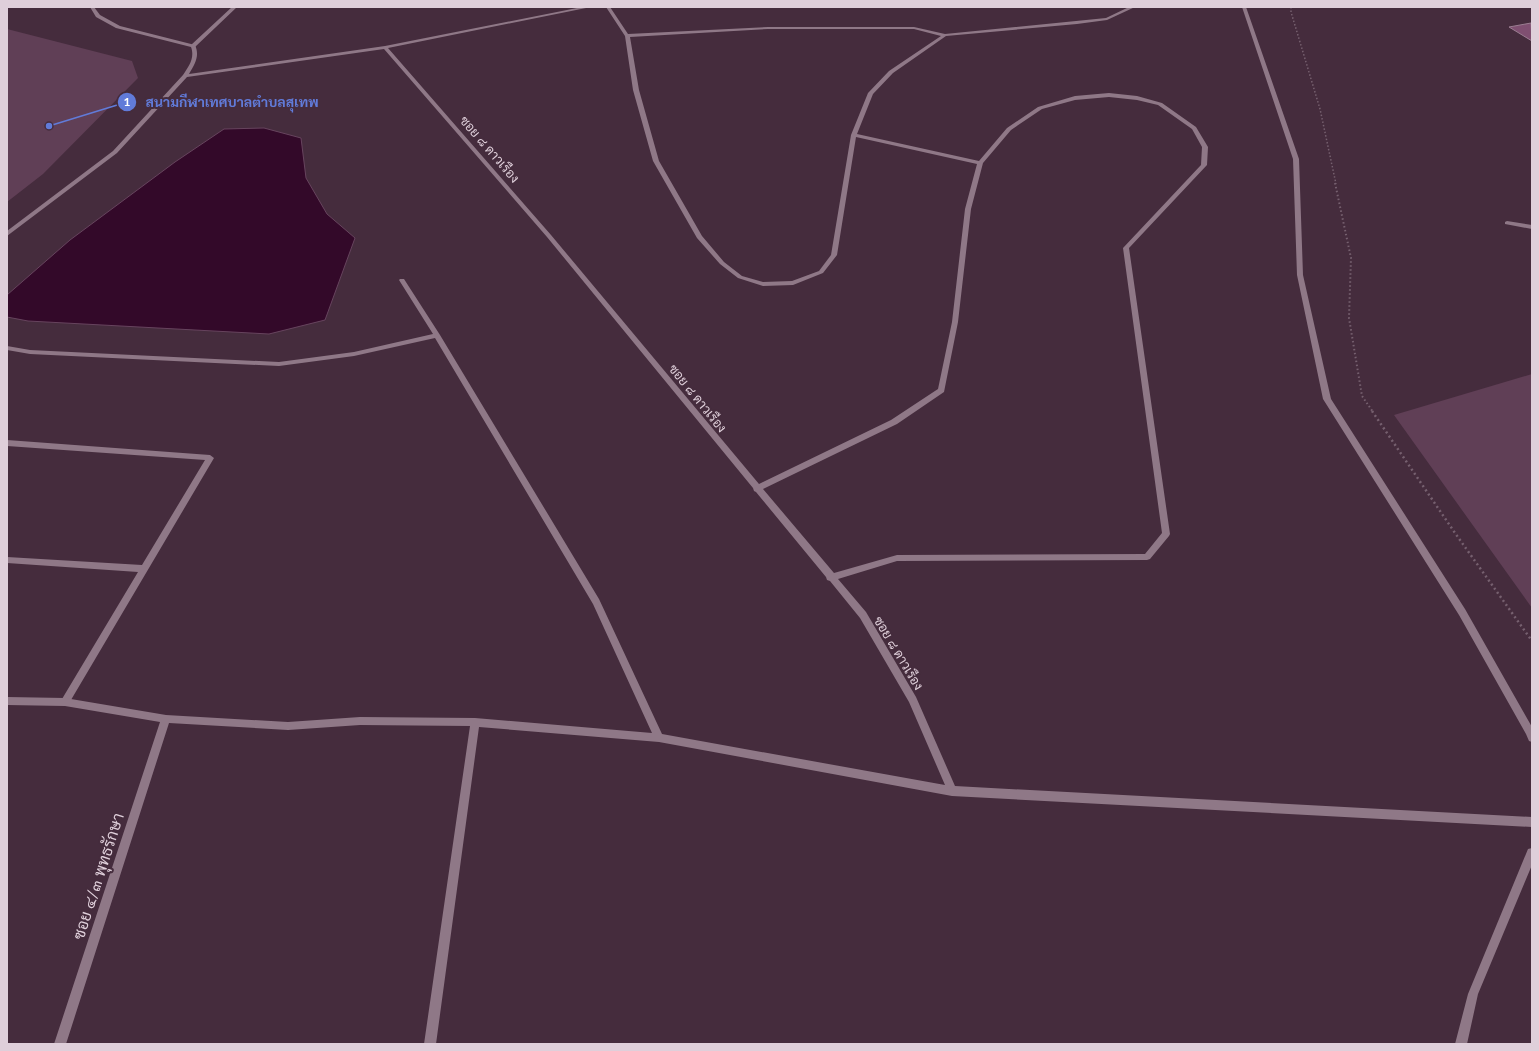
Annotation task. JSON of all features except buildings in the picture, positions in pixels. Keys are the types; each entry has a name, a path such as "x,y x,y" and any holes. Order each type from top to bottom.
{"street":[{"path":"7,234 115,152 185,76 194,61 196,51 193,46 118,27 98,16 92,7"},
{"path":"193,46 235,7"},
{"path":"185,76 385,47 589,7"},
{"path":"608,7 627,36 636,90 656,160 699,237 722,263 740,276 762,284 793,283 821,272 834,255 854,135 871,93 891,72 945,35"},
{"path":"627,36 768,28 914,28 945,35 1107,19 1133,7"},
{"path":"1244,7 1296,160 1300,275 1327,399 1462,612 1532,738"},
{"name":"ซอย ๘ ดาวเรือง","path":"385,47 549,236 830,578 863,615 913,700 952,791"},
{"path":"757,489 894,422 941,390 955,322 968,209 980,164 1009,129 1040,108 1075,98 1109,95 1137,98 1160,104 1194,128 1205,146 1204,165 1126,248 1166,534 1147,557 897,558 830,578"},
{"path":"854,135 980,164"},
{"path":"1507,222 1532,227"},
{"path":"402,280 437,335 596,602 659,738"},
{"path":"7,348 30,352 279,364 354,354 437,335"},
{"path":"7,443 210,458 65,702"},
{"path":"7,560 144,569"},
{"path":"7,701 65,702 166,719 288,726 360,721 475,722 659,738 952,791 1164,804 1532,822"},
{"name":"ซอย ๔/๓ พุทธรักษา","path":"60,1044 166,719"},
{"path":"430,1044 475,722"},
{"path":"1461,1044 1473,994 1532,853"}],"path":[{"path":"1291,7 1291,12 1320,109 1351,258 1349,318 1362,396 1455,533 1532,641"}],"shaded area":[{"path":"7,29 132,61 138,78 43,174 7,202"},
{"path":"264,128 301,138 306,178 327,214 355,238 325,320 269,334 28,321 7,317 7,295 70,240 175,162 224,129"},
{"path":"1532,374 1532,608 1394,415"}],"place":[{"name":"สนามกีฬาเทศบาลตำบลสุเทพ","path":"49,126"}]}
